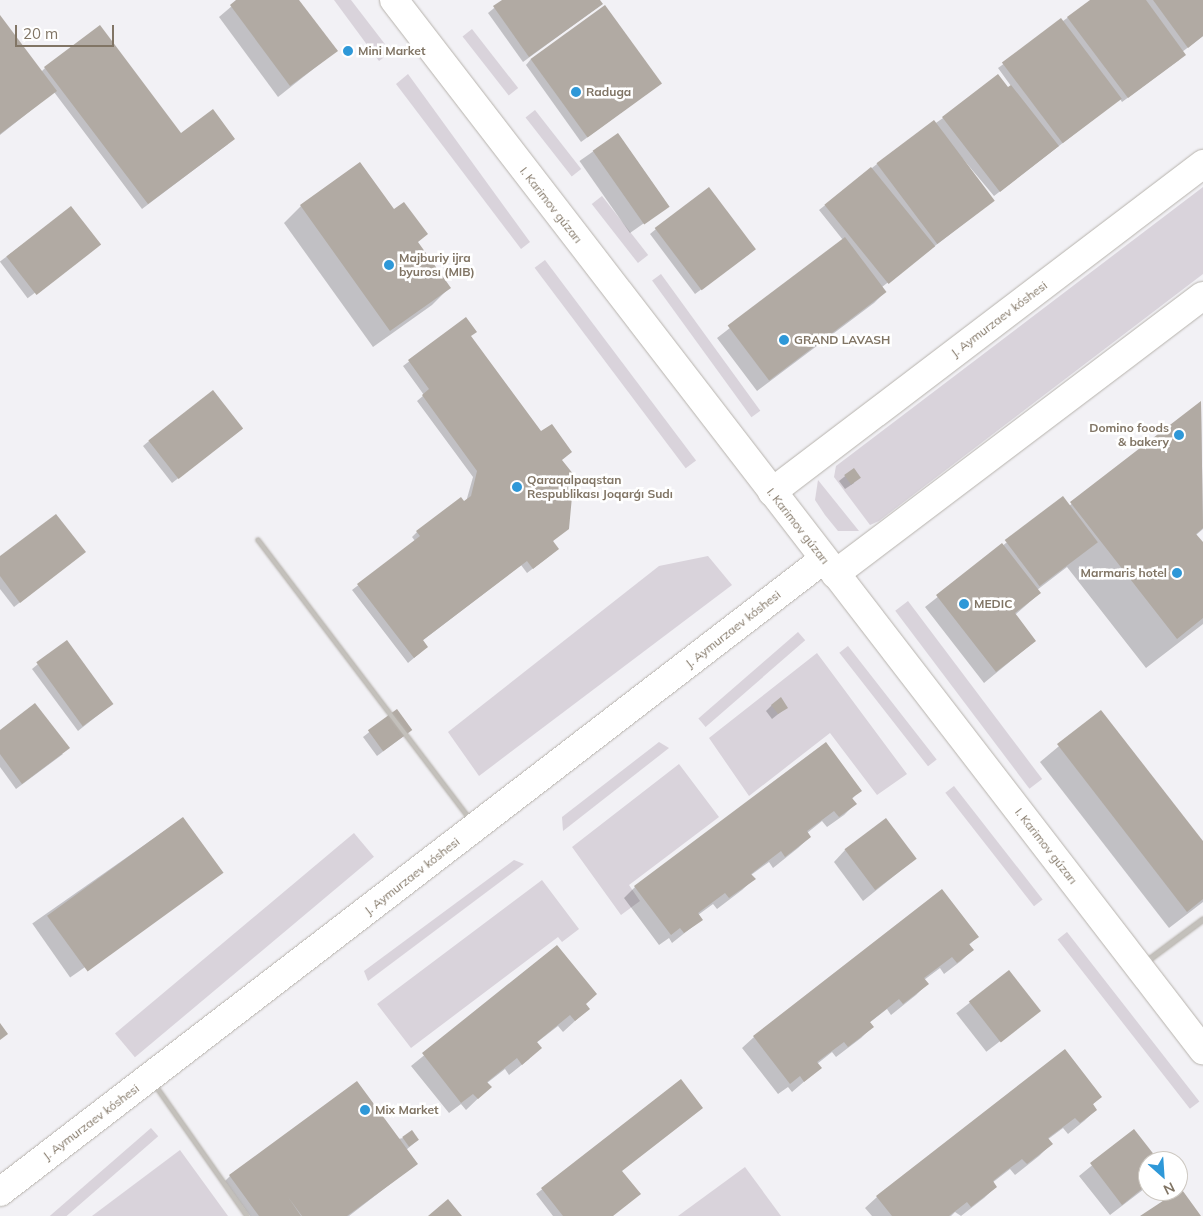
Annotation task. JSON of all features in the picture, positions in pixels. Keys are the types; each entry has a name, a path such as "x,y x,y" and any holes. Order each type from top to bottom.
{"street":[{"name":"I. Karimov gúzarı","path":"394,0 1203,1050"},
{"name":"J. Aymurzaev kóshesi","path":"772,492 1203,164"},
{"name":"J. Aymurzaev kóshesi","path":"0,1192 476,827 829,567 1203,296"},
{"path":"1139,966 1203,919"}],"lane":[{"path":"258,540 476,827"},
{"path":"150,1077 247,1216"}],"shaded area":[{"path":"334,0 351,0 391,52 379,61"},
{"path":"472,29 518,88 509,95 463,36"},
{"path":"408,74 530,242 521,249 396,84"},
{"path":"535,110 581,169 572,176 526,117"},
{"path":"1203,187 1203,274 879,521 870,525 834,477 836,466"},
{"path":"602,196 648,255 638,263 592,204"},
{"path":"545,260 696,460 686,468 535,268"},
{"path":"661,274 760,411 751,417 652,280"},
{"path":"818,480 859,531 838,531 825,515 815,500"},
{"path":"708,556 732,585 479,776 448,732 659,566"},
{"path":"908,601 1042,779 1029,789 895,611"},
{"path":"798,632 805,640 706,727 698,719"},
{"path":"848,646 937,759 928,766 839,653"},
{"path":"817,653 907,774 877,795 830,733 749,796 709,738"},
{"path":"659,742 669,748 563,831 562,817"},
{"path":"679,764 719,817 629,885 640,901 621,915 572,847"},
{"path":"954,786 1043,899 1034,906 945,793"},
{"path":"354,833 374,857 135,1057 115,1034"},
{"path":"514,860 524,864 368,981 364,971"},
{"path":"542,880 579,929 562,942 558,937 411,1048 377,1004"},
{"path":"1067,932 1199,1101 1190,1109 1058,939"},
{"path":"151,1128 158,1136 67,1216 50,1216"},
{"path":"180,1150 228,1216 92,1216"},
{"path":"745,1167 781,1216 678,1216"}],"building":[{"path":"236,0 299,0 338,51 290,86 230,5"},
{"path":"502,0 600,0 603,4 529,57 493,6"},
{"path":"1090,0 1146,0 1186,55 1128,98 1067,17"},
{"path":"1153,0 1203,0 1203,36 1188,48"},
{"path":"605,5 662,83 588,138 531,59"},
{"path":"0,15 57,91 0,134"},
{"path":"1061,18 1122,99 1063,143 1002,63"},
{"path":"100,25 181,133 213,109 235,139 148,204 44,67"},
{"path":"998,74 1008,87 1011,85 1059,146 1000,192 942,117"},
{"path":"934,120 995,201 937,244 876,163"},
{"path":"618,133 670,207 644,225 593,151"},
{"name":"Majburiy ijra byurosı (MIB)","path":"360,162 394,209 404,202 428,234 418,242 451,288 390,331 300,205"},
{"path":"871,167 935,246 889,284 824,205"},
{"path":"709,187 756,249 702,290 655,228"},
{"path":"71,206 101,245 37,295 6,256"},
{"path":"845,237 887,292 769,381 728,325"},
{"name":"Qaraqalpaqstan Respublikası Joqarǵı Sudı","path":"466,317 477,332 471,336 541,431 552,424 572,452 562,460 574,475 569,529 553,541 559,549 533,569 527,561 423,640 428,647 414,658 357,584 420,536 416,531 461,497 464,501 471,496 477,471 422,395 429,389 408,360"},
{"path":"213,390 243,429 179,479 148,440"},
{"path":"1201,401 1203,528 1196,534 1203,542 1203,618 1177,639 1070,502"},
{"path":"854,468 861,478 851,485 844,475"},
{"path":"1063,496 1098,542 1040,586 1005,540"},
{"path":"56,514 86,552 20,603 0,576 0,556"},
{"path":"1002,543 1041,593 1015,613 1036,641 996,672 936,595"},
{"path":"67,640 113,704 83,726 36,662"},
{"path":"781,697 788,708 778,714 771,705"},
{"path":"35,703 70,748 22,784 0,754 0,730"},
{"path":"397,709 412,730 383,751 368,730"},
{"path":"1101,710 1203,841 1203,899 1187,912 1057,744"},
{"path":"826,742 862,791 852,798 857,804 839,817 834,811 807,831 811,837 785,857 781,851 751,874 756,879 729,898 725,893 698,913 703,920 684,933 680,928 671,935 634,886"},
{"path":"183,817 224,873 88,972 47,916"},
{"path":"886,818 917,859 875,890 844,849"},
{"path":"942,889 979,937 969,944 974,950 957,963 952,957 924,978 929,984 903,1004 899,999 870,1022 874,1027 848,1047 844,1042 817,1062 822,1068 804,1082 800,1076 790,1084 753,1036"},
{"path":"557,945 597,994 586,1004 590,1009 575,1021 570,1015 537,1042 542,1048 522,1065 517,1058 487,1082 492,1087 478,1099 473,1094 461,1103 422,1053"},
{"path":"1009,970 1041,1011 1001,1042 969,1001"},
{"path":"0,1023 8,1034 0,1040"},
{"path":"1065,1049 1102,1097 1093,1104 1097,1110 1080,1123 1075,1118 1048,1138 1053,1144 1027,1164 1022,1159 1007,1170 993,1181 997,1187 971,1207 967,1202 949,1216 892,1216 876,1196"},
{"path":"681,1079 703,1108 622,1171 641,1194 613,1216 563,1216 541,1188"},
{"path":"357,1081 418,1164 347,1216 302,1216 288,1197 301,1216 259,1216 229,1175"},
{"path":"1134,1129 1151,1151 1138,1151 1138,1192 1122,1205 1090,1163"},
{"path":"412,1130 419,1140 409,1147 402,1137"},
{"path":"1188,1198 1201,1216 1140,1216 1163,1201 1188,1201"},
{"path":"448,1199 462,1216 428,1216"}],"place":[{"name":"Mini Market","path":"348,51"},
{"name":"Raduga","path":"576,92"},
{"name":"Majburiy ijra byurosı (MIB)","path":"389,265"},
{"name":"GRAND LAVASH","path":"784,340"},
{"name":"Domino foods & bakery","path":"1179,435"},
{"name":"Qaraqalpaqstan Respublikası Joqarǵı Sudı","path":"517,487"},
{"name":"Marmaris hotel","path":"1177,573"},
{"name":"MEDIC","path":"964,604"},
{"name":"Mix Market","path":"365,1110"}]}
